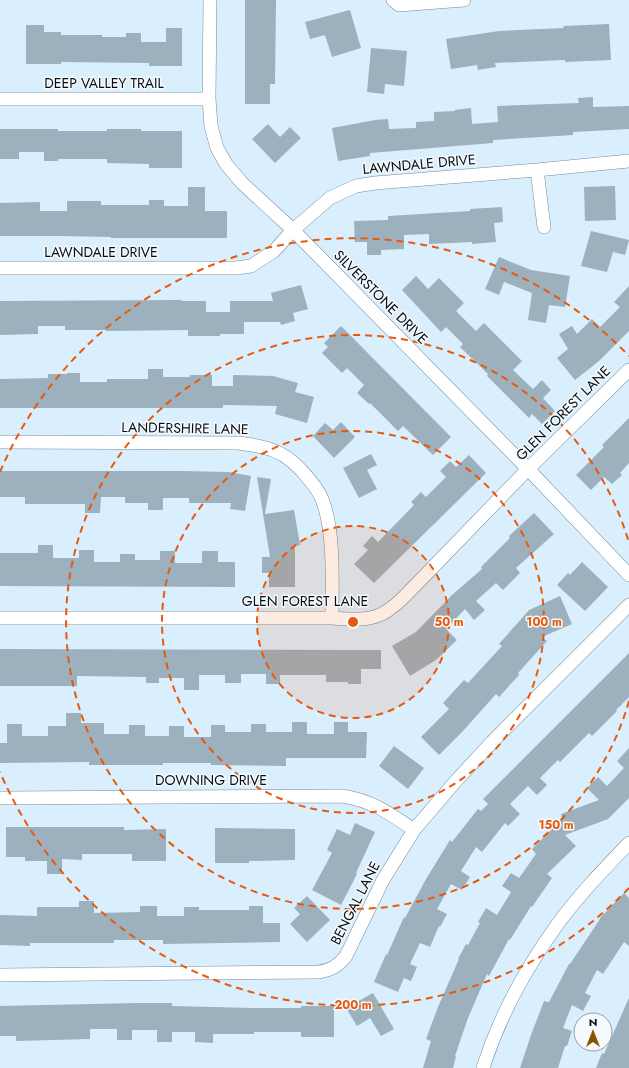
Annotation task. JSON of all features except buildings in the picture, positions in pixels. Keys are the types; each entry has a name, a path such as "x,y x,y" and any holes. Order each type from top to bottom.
{"street":[{"name":"SILVERSTONE DRIVE","path":"210,0 209,99 211,126 217,148 226,164 242,183 293,230 528,469 629,575"},
{"path":"393,0 399,5 464,0"},
{"name":"DEEP VALLEY TRAIL","path":"0,99 209,99"},
{"name":"LAWNDALE DRIVE","path":"0,268 236,268 251,266 274,251 293,230 330,198 356,186 375,183 629,161"},
{"path":"537,170 544,227"},
{"name":"GLEN FOREST LANE","path":"0,618 332,618 355,620 372,618 387,612 404,597 528,469 629,370"},
{"name":"LANDERSHIRE LANE","path":"0,442 238,443 275,451 294,462 313,483 321,498 328,518 331,548 332,618"},
{"name":"BENGAL LANE","path":"0,975 327,971 340,964 346,956 383,880 414,830 492,742 629,605"},
{"name":"DOWNING DRIVE","path":"0,798 355,797 367,801 414,830"},
{"path":"484,1068 498,1029 516,990 552,931 580,896 629,843"}]}
